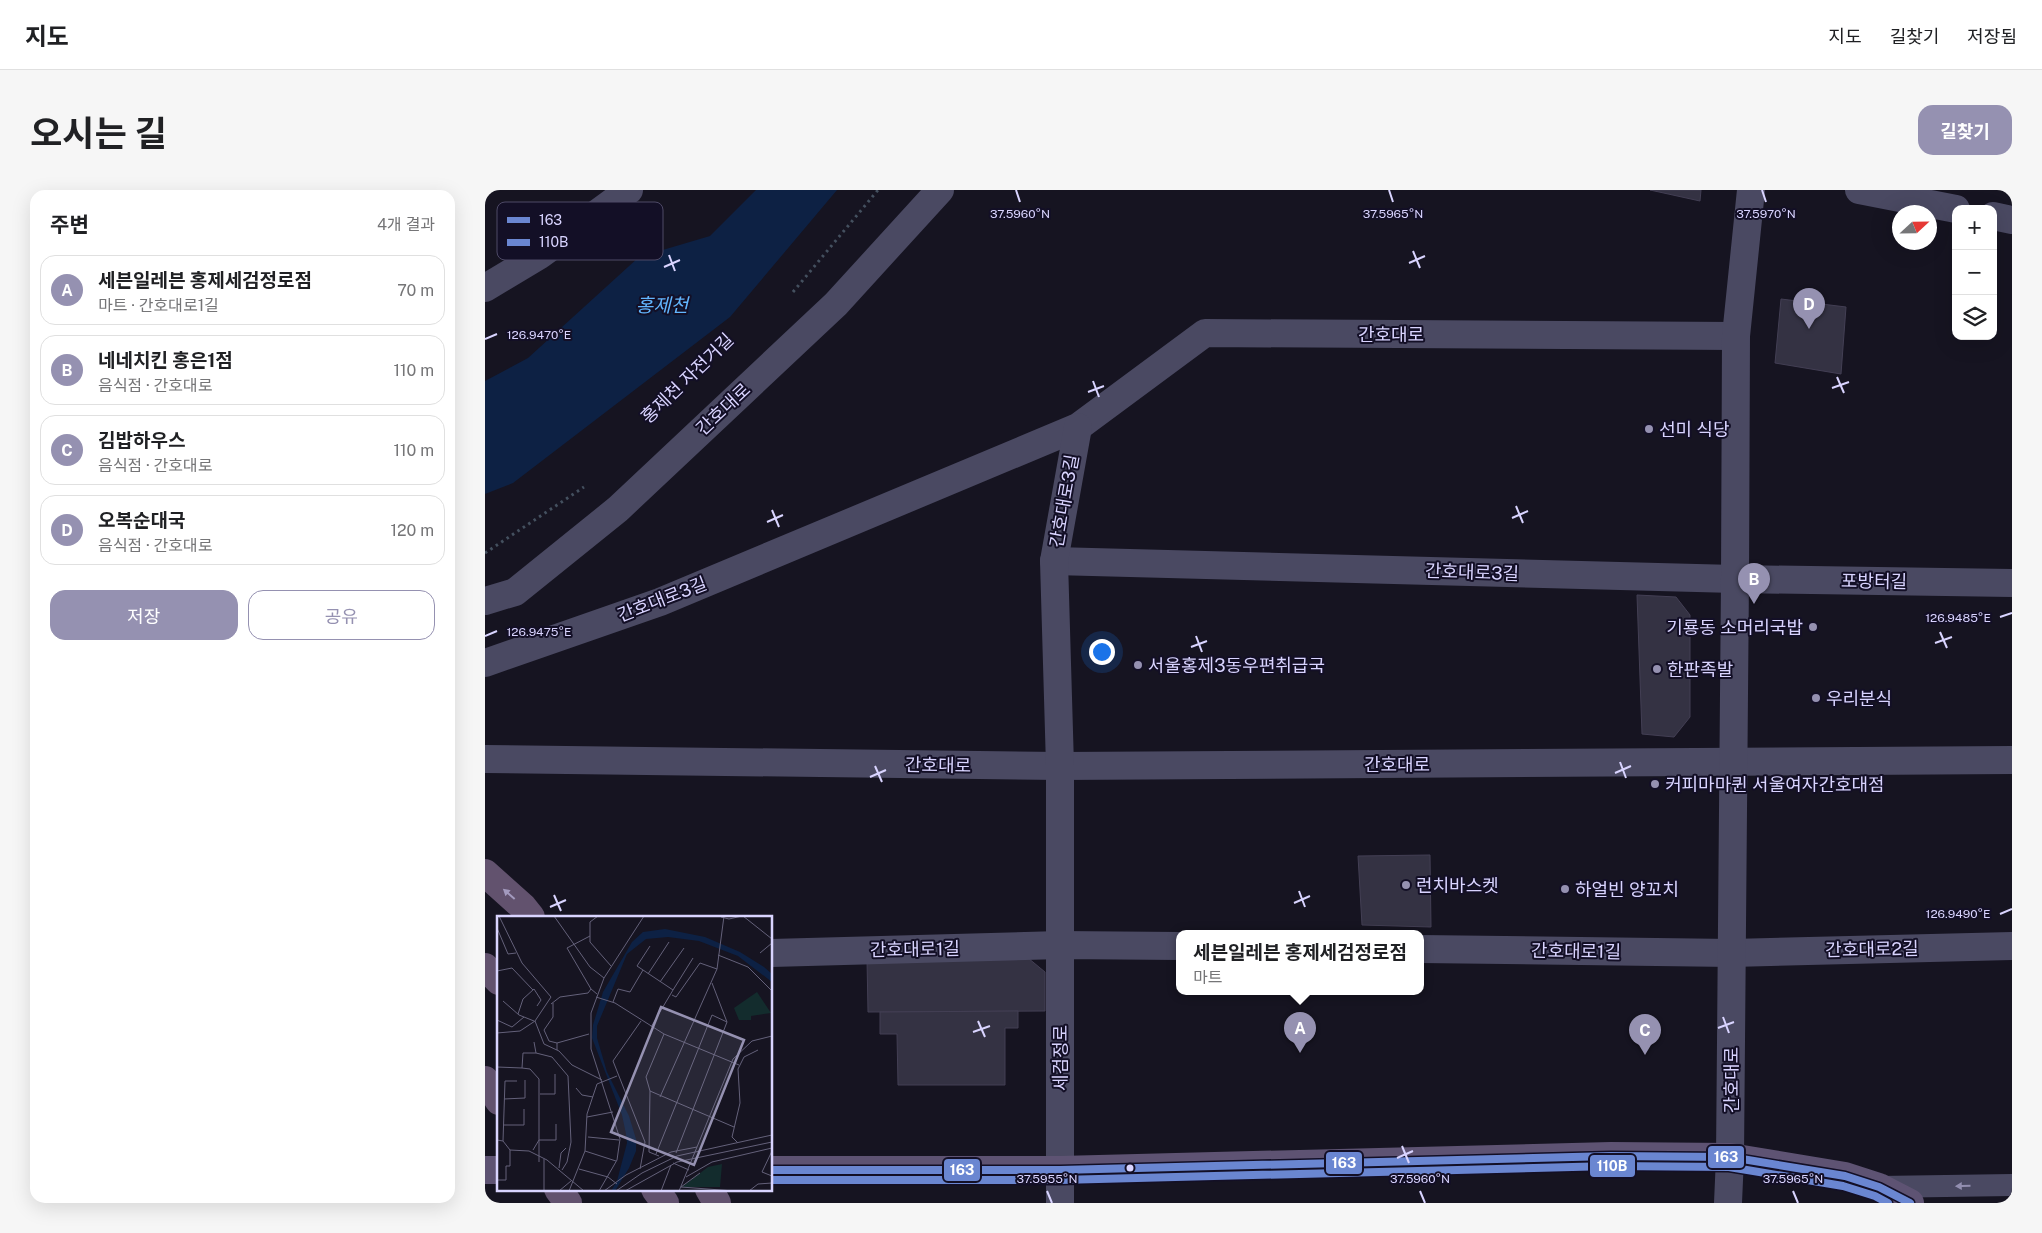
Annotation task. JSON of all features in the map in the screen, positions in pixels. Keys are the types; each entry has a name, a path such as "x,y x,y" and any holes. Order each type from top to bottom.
{"highway":[{"path":"485,873 523,907 530,916"},
{"path":"485,967 497,979"},
{"path":"485,1080 497,1098"},
{"path":"560,1190 568,1203"},
{"path":"656,1190 665,1203"},
{"path":"710,1190 717,1203"}],"main road":[{"path":"773,1170 1060,1170 1611,1156 1730,1157 1845,1176 1879,1187 1911,1203"}],"street":[{"path":"613,202 629,190"},
{"name":"간호대로","path":"485,602 515,592 618,509 837,304 940,190"},
{"name":"간호대로","path":"1728,1203 1734,762 1736,336 1751,190"},
{"path":"1859,190 1952,208"},
{"path":"1997,217 2012,220"},
{"path":"485,288 532,260"},
{"name":"간호대로","path":"1078,427 1205,333 1736,336"},
{"name":"간호대로3길","path":"1078,427 1054,561 1735,579"},
{"name":"간호대로3길","path":"485,663 660,602 1078,427"},
{"path":"1054,561 1060,766 1059,945"},
{"name":"포방터길","path":"1735,579 2012,583"},
{"name":"간호대로","path":"485,759 1060,766 2012,760"},
{"name":"간호대로1길","path":"773,952 1059,945 1176,946"},
{"name":"세검정로","path":"1059,945 1060,1203"},
{"name":"간호대로2길","path":"1732,952 2012,946"},
{"name":"간호대로1길","path":"1424,949 1732,952"}],"lane":[{"path":"1879,1187 2012,1185"}],"path":[{"path":"792,293 878,190"},
{"path":"485,553 591,481"}],"water":[{"name":"홍제천","path":"756,190 837,190 730,317 513,483 485,494 485,381 528,358 636,260 663,260 663,250 710,236"}],"building":[{"path":"1650,190 1701,190 1700,201"},
{"path":"1781,299 1846,307 1841,374 1775,363"},
{"path":"1637,595 1676,597 1690,615 1690,717 1674,737 1642,734"},
{"path":"1430,855 1431,927 1362,925 1358,856"},
{"path":"1028,958 1045,972 1045,1011 868,1012 867,959"},
{"path":"1018,1011 1018,1028 1005,1028 1005,1085 898,1085 897,1034 880,1034 880,1012"}],"transit line":[{"name":"163","path":"773,1170 1060,1170 1611,1156 1730,1157 1845,1176 1879,1187 1910,1203"},
{"name":"110B","path":"773,1180 1060,1180 1611,1166 1729,1167 1843,1186 1875,1196 1888,1203"}],"place":[{"name":"오복순대국","path":"1809,329"},
{"name":"선미 식당","path":"1649,429"},
{"name":"네네치킨 홍은1점","path":"1754,604"},
{"name":"기룡동 소머리국밥","path":"1813,627"},
{"name":"서울홍제3동우편취급국","path":"1138,665"},
{"name":"한판족발","path":"1657,669"},
{"name":"우리분식","path":"1816,698"},
{"name":"커피마마퀸 서울여자간호대점","path":"1655,784"},
{"name":"런치바스켓","path":"1406,885"},
{"name":"하얼빈 양꼬치","path":"1565,889"},
{"name":"세븐일레븐 홍제세검정로점","path":"1300,1053"},
{"name":"김밥하우스","path":"1645,1055"}]}
